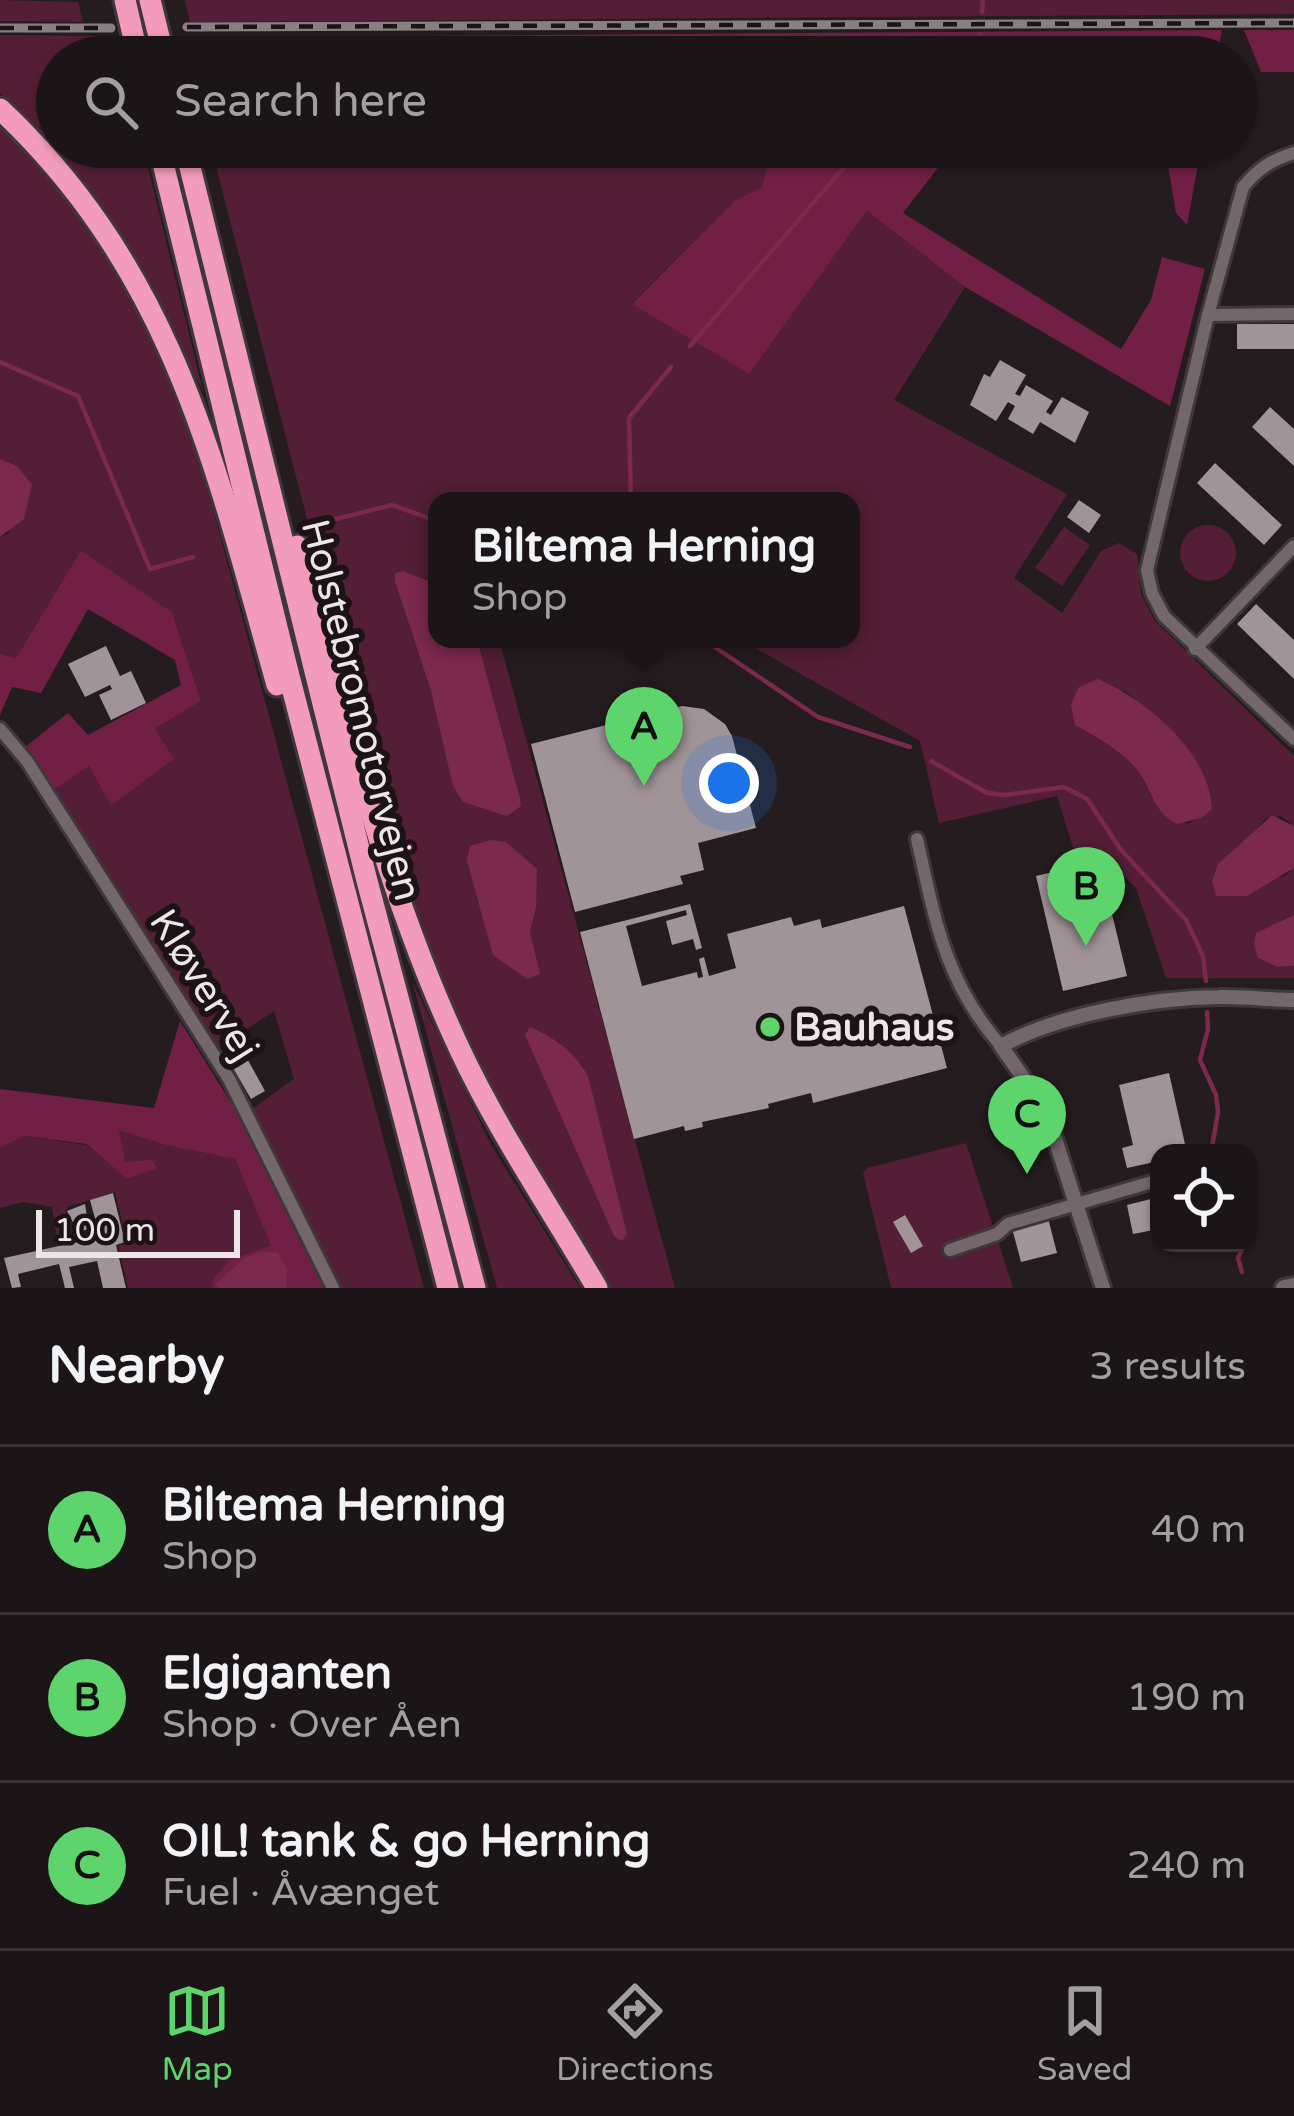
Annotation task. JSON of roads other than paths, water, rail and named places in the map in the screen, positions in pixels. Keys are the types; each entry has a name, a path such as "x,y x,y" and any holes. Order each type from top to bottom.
{"highway":[{"path":"124,0 133,36"},
{"path":"150,0 159,36"},
{"path":"0,109 36,149"},
{"path":"53,168 86,205 135,278 181,370 209,445 314,818 344,890"},
{"name":"Holstebromotorvejen","path":"164,168 444,1288"},
{"name":"Holstebromotorvejen","path":"190,168 245,399 476,1288"},
{"path":"245,399 275,464 371,819 423,964 504,1135 597,1288"}],"main road":[{"path":"1284,1288 1294,1286"}],"street":[{"path":"1294,153 1256,171 1243,187 1147,570 1164,616 1294,739"},
{"path":"1208,315 1294,314"},
{"path":"1195,649 1294,546"},
{"name":"Kløvervej","path":"0,729 27,761 229,1079 333,1288"},
{"path":"917,839 950,970 964,1001 1039,1100 1078,1201 1103,1288"},
{"path":"1000,1046 1042,1029 1138,1005 1203,998 1294,1000"},
{"path":"950,1250 998,1234 1002,1226 1150,1182"}],"waterway":[{"path":"982,12 983,0"},
{"path":"690,346 843,168"},
{"path":"0,362 78,396 150,569 193,557"},
{"path":"631,492 629,418 671,367"},
{"path":"336,519 392,505 428,518"},
{"path":"716,648 818,717 910,747"},
{"path":"931,761 987,793 1064,787 1087,799 1121,850 1186,920 1203,956 1206,981"},
{"path":"1207,1012 1200,1060 1216,1095 1213,1144"},
{"path":"1241,1252 1242,1272"}],"railway":[{"path":"187,27 1294,23"},
{"path":"0,28 111,28"}],"place":[{"name":"Biltema Herning","path":"644,786"},
{"name":"Elgiganten","path":"1086,946"},
{"name":"Bauhaus","path":"770,1027"},
{"name":"OIL! tank & go Herning","path":"1027,1174"}]}
